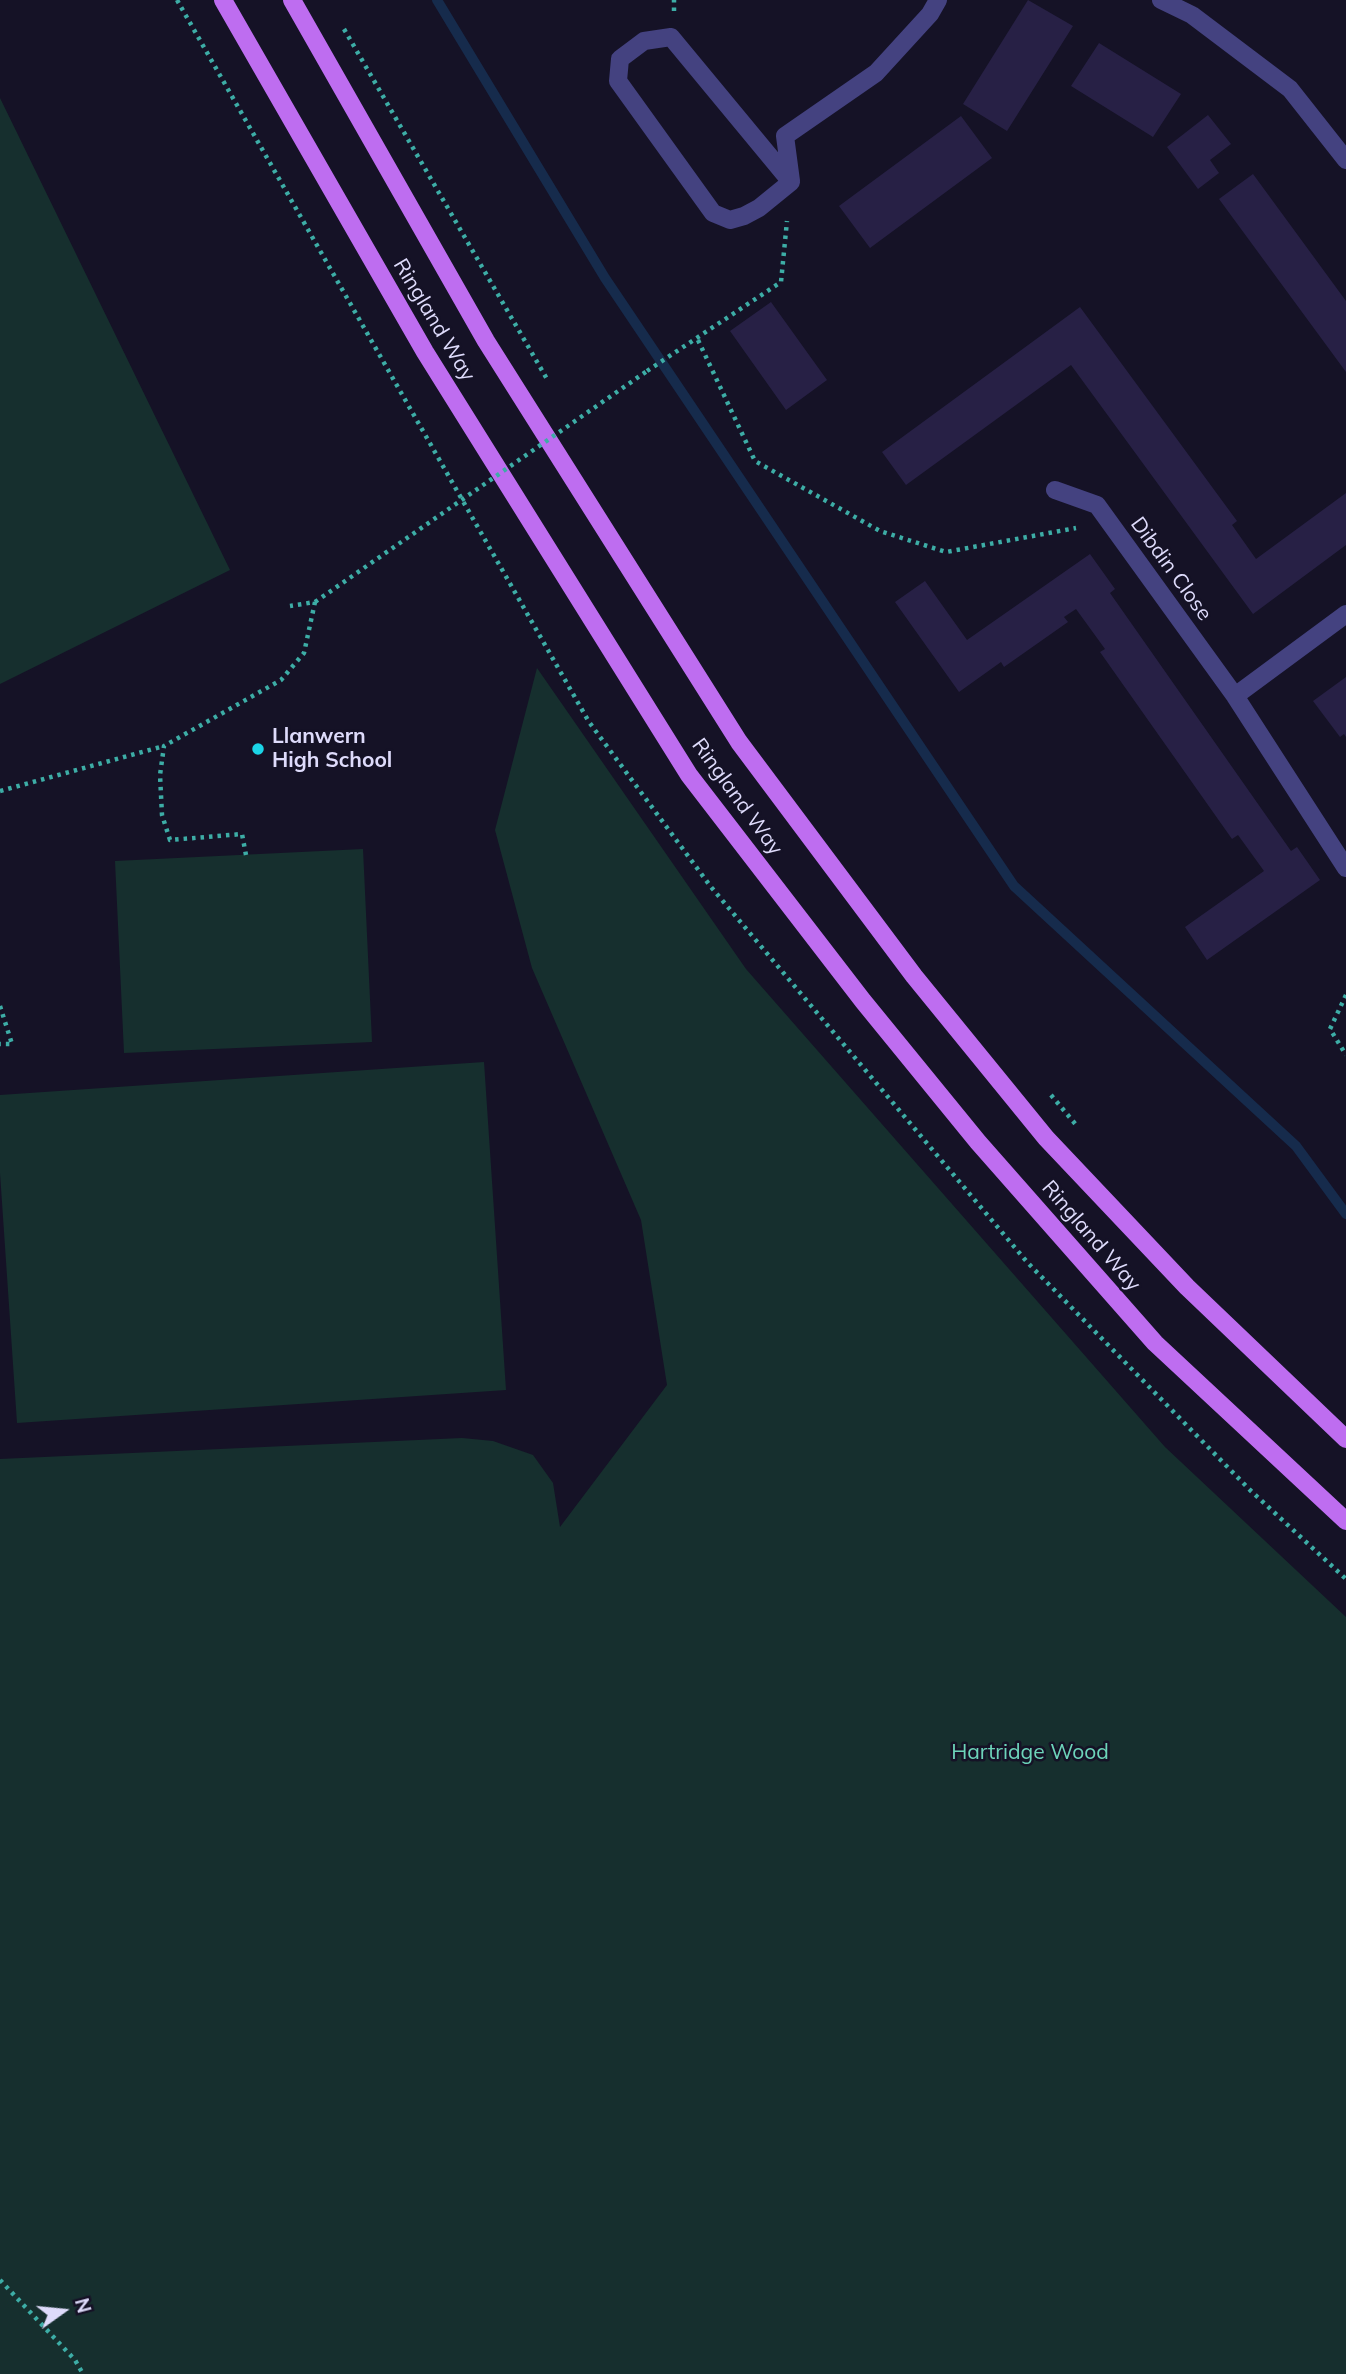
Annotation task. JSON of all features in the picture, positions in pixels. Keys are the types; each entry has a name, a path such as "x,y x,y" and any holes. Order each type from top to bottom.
{"main road":[{"name":"Ringland Way","path":"223,0 425,352 689,775 863,1001 987,1152 1156,1343 1346,1521"},
{"name":"Ringland Way","path":"292,0 486,341 739,742 914,976 1046,1138 1187,1287 1346,1439"}],"street":[{"path":"791,182 785,136 876,73 930,14 938,0"},
{"path":"1161,0 1192,15 1290,89 1346,160"},
{"path":"671,37 791,182 759,208 744,216 730,220 713,214 618,81 620,60 644,41 671,37"},
{"name":"Dibdin Close","path":"1055,490 1097,505 1235,696 1346,868"},
{"path":"1235,696 1346,614"}],"path":[{"path":"340,22 551,387"},
{"path":"290,606 316,602 647,371 698,340 782,282 791,182"},
{"path":"698,340 755,461 880,531 946,552 1109,522"},
{"path":"572,422 579,433"},
{"path":"0,791 164,746 281,680 303,653 316,602"},
{"path":"164,746 160,775 162,815 170,840 242,834 246,855"},
{"path":"1346,995 1330,1029 1346,1055"},
{"path":"0,1006 12,1044 0,1044"},
{"path":"1045,1088 1079,1128"},
{"path":"0,2280 75,2360 83,2374"}],"green space":[{"path":"0,98 230,570 0,684"},
{"name":"Hartridge Wood","path":"537,668 746,969 1165,1447 1346,1617 1346,2374 0,2374 0,1459 462,1438 493,1441 533,1455 553,1483 560,1527 667,1385 641,1220 532,968 495,830"},
{"path":"363,849 372,1042 124,1053 115,861"},
{"path":"484,1062 506,1390 17,1423 0,1173 0,1095"}],"building":[{"path":"1028,0 1073,26 1007,131 963,104"},
{"path":"1099,43 1181,94 1153,137 1071,86"},
{"path":"1208,115 1231,144 1210,160 1219,173 1198,189 1167,147"},
{"path":"961,116 992,158 870,248 839,206"},
{"path":"1253,174 1346,301 1346,372 1219,199"},
{"path":"771,302 827,380 786,410 730,331"},
{"path":"1080,307 1237,521 1232,525 1256,559 1346,493 1346,545 1253,614 1071,365 906,485 882,452"},
{"path":"1090,554 1115,589 1110,593 1291,851 1297,847 1320,880 1207,960 1185,927 1264,871 1238,835 1232,839 1100,652 1105,649 1076,609 1064,617 1068,622 1004,667 1001,662 959,692 895,602 925,581 967,640"},
{"path":"1346,677 1346,737 1344,734 1340,737 1313,701"}],"waterway":[{"path":"437,0 605,278 1014,886 1296,1146 1346,1214"}],"place":[{"name":"Llanwern High School","path":"258,749"}]}
